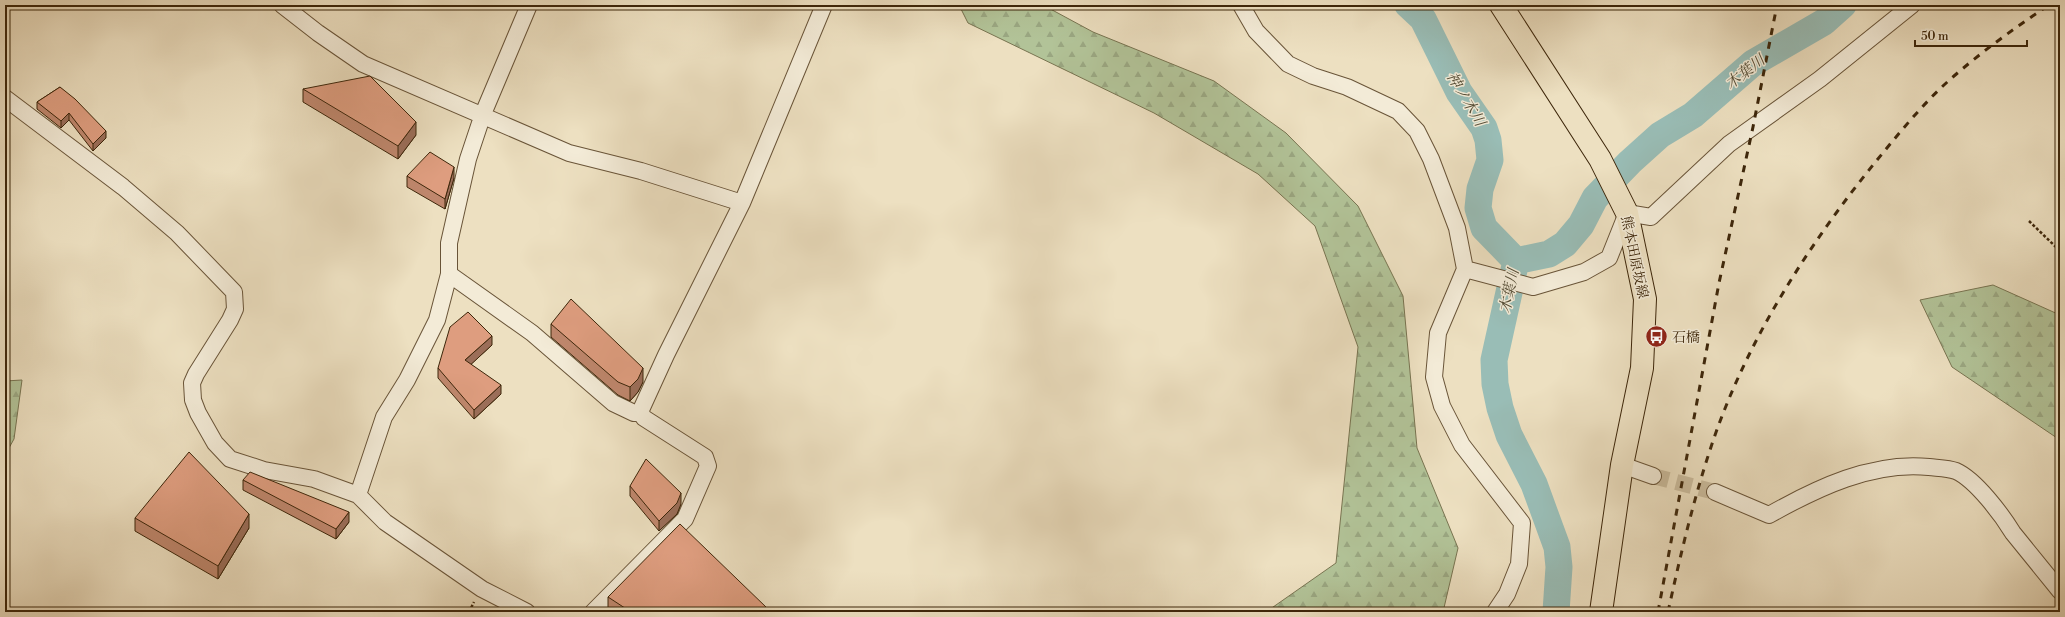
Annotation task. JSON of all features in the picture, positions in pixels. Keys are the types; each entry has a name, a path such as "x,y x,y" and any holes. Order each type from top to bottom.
{"main road":[{"name":"熊本田原坂線","path":"1501,5 1512,25 1600,159 1623,205 1645,299 1642,368 1622,466 1601,612"}],"street":[{"path":"282,5 318,33 363,64 483,114 569,153 640,171 742,203"},
{"path":"358,495 384,417 407,380 437,320 449,274 449,243 468,159 483,114 529,5"},
{"path":"640,412 666,355 742,203 824,5"},
{"path":"1241,5 1256,31 1288,64 1314,76 1347,86 1398,111 1417,131 1431,159 1456,228 1465,269 1438,333 1434,377 1442,406 1462,445 1522,523 1519,564 1507,594 1495,612"},
{"path":"1465,269 1533,287 1584,272 1609,258 1623,205 1651,217 1729,144 1820,79 1912,5"},
{"path":"5,98 129,192 177,233 234,292 235,309 230,320 196,374 192,383 193,400 198,413 215,443 230,459 264,470 314,479 358,495 385,522 482,589 527,612"},
{"path":"449,274 532,333 613,403 634,413 640,412"},
{"path":"593,612 685,519 708,466 705,457 644,418 640,412"},
{"path":"1622,466 1652,476"},
{"path":"1715,492 1768,514 1817,489 1856,476 1896,466 1917,466 1955,471 1969,479 2007,523 2013,533 2060,590"}],"path":[{"path":"2029,221 2060,250"}],"green space":[{"path":"959,5 1043,5 1093,32 1214,81 1286,133 1358,206 1403,296 1417,448 1458,548 1443,612 1266,612 1336,563 1358,347 1315,226 1258,174 1154,113 968,23"},
{"path":"1993,285 2060,315 2060,440 1952,367 1920,300"},
{"path":"22,380 14,439 5,455 5,381"}],"building":[{"path":"370,76 416,122 398,146 303,89"},
{"path":"60,87 75,99 106,131 93,144 69,113 61,121 37,102"},
{"path":"430,152 454,167 445,199 407,176"},
{"path":"571,299 643,368 638,379 630,387 618,382 551,324"},
{"path":"468,312 492,336 465,360 501,385 474,410 438,368 450,327"},
{"path":"189,452 249,514 218,566 135,518"},
{"path":"646,459 681,493 677,503 659,521 630,486"},
{"path":"250,472 349,512 336,529 243,480"},
{"path":"680,524 767,608 757,612 631,612 608,597"}],"waterway":[{"name":"神ノ木川","path":"1408,5 1423,19 1459,92 1484,128 1488,140 1490,160 1480,189 1478,208 1484,228 1516,261"},
{"name":"木葉川","path":"1556,612 1559,567 1557,547 1534,484 1509,435 1500,408 1495,384 1494,360 1516,261 1549,254 1565,244 1581,225 1595,198 1630,162 1660,135 1693,115 1753,63 1824,22 1843,5"}],"tunnel":[{"path":"1653,476 1715,492"}],"railway":[{"path":"1658,612 1719,283 1753,127 1777,5"},
{"path":"1668,612 1698,488 1711,447 1725,408 1742,370 1760,333 1781,296 1803,261 1851,192 1914,116 1954,76 1977,57 2012,30 2049,5"}],"place":[{"name":"石橋","path":"1656,337"}]}
